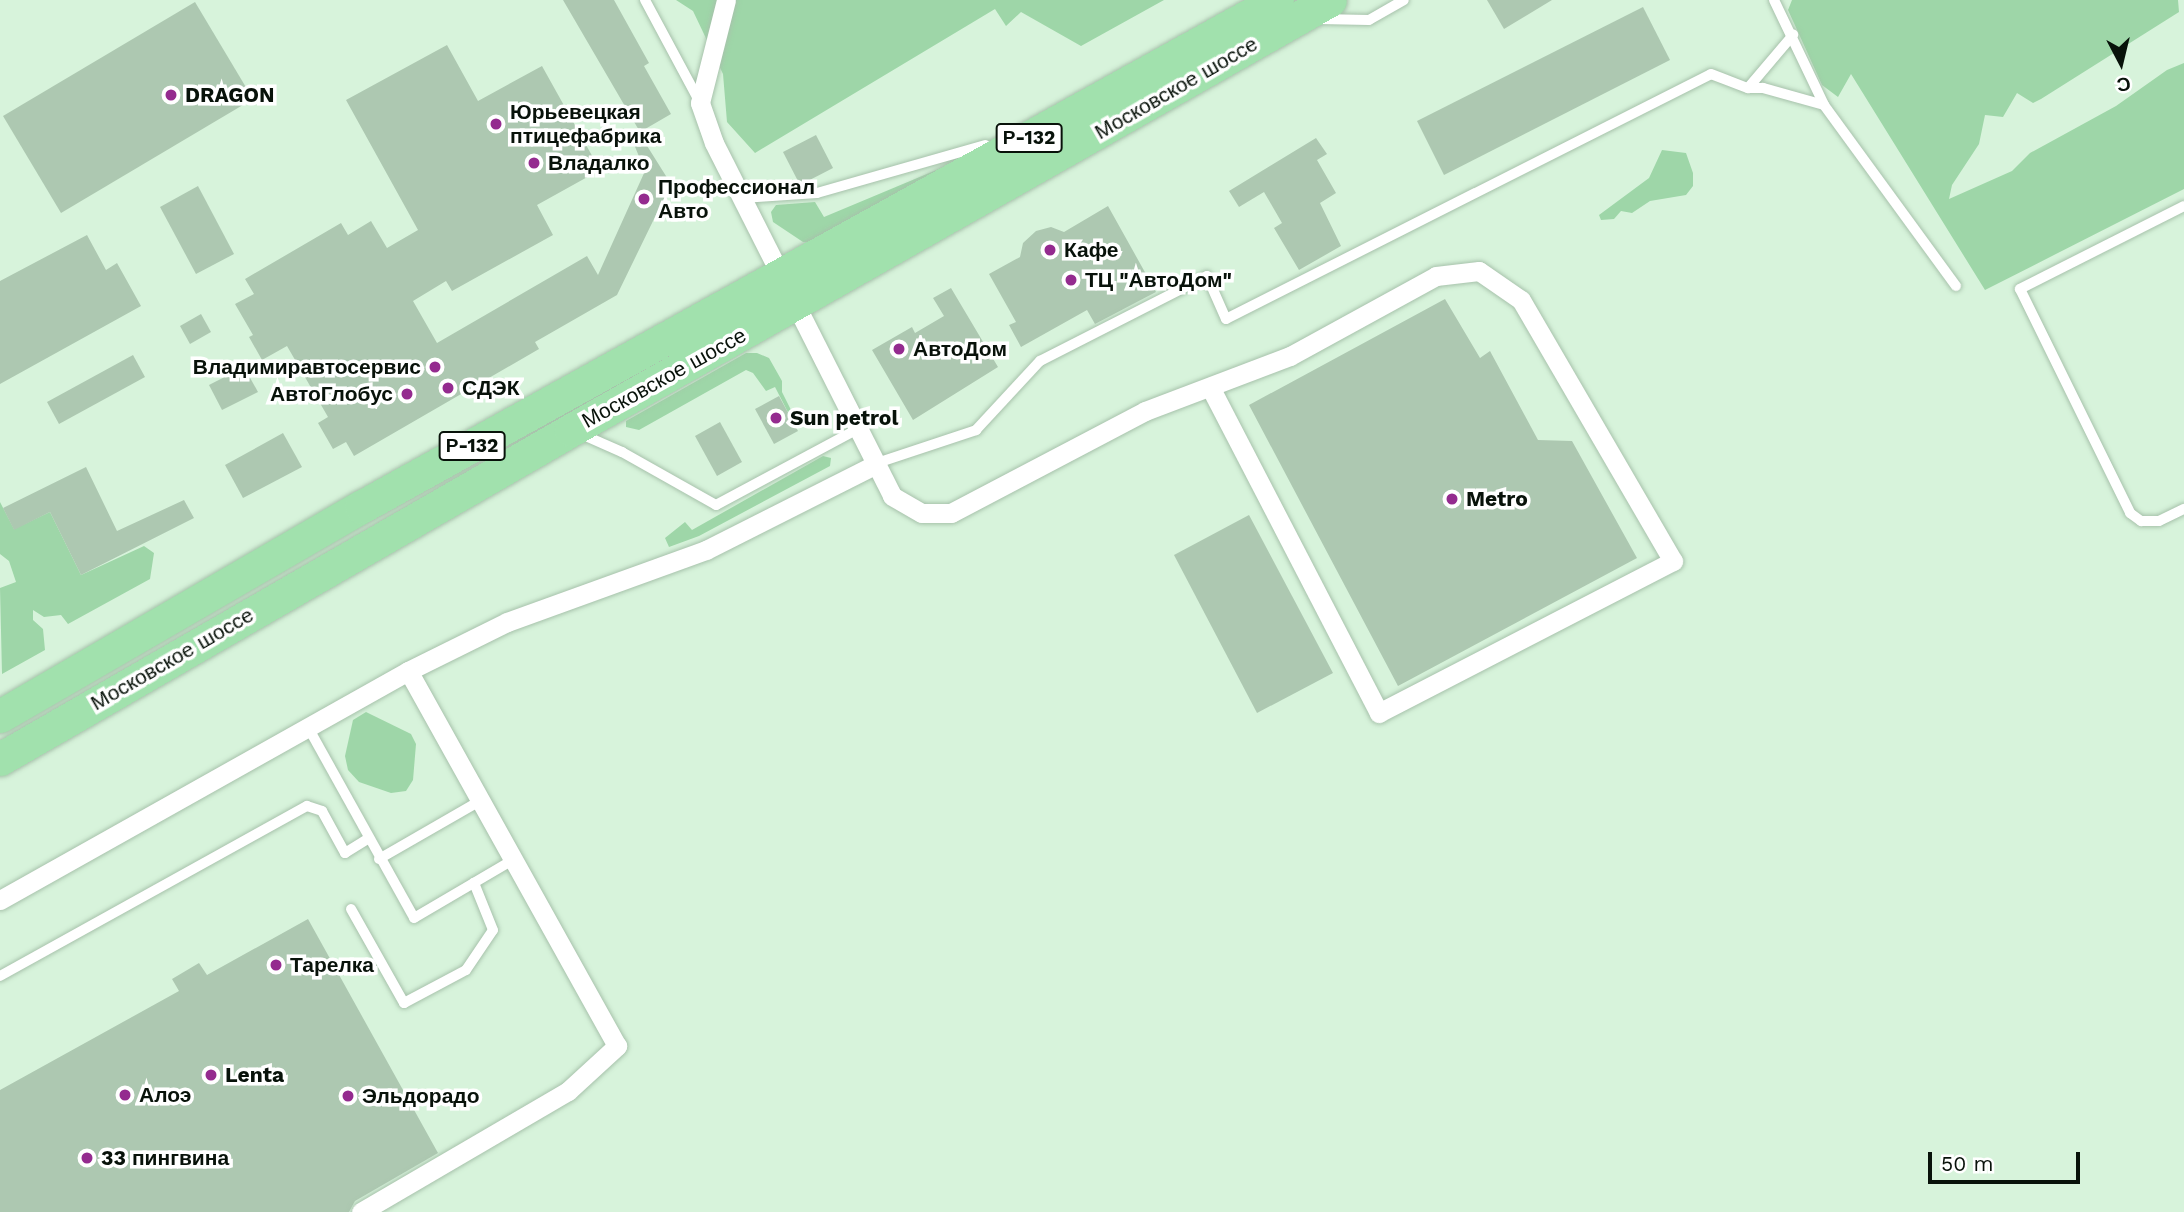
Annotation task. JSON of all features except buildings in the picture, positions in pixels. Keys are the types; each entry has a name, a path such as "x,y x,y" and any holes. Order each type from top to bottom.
{"highway":[{"name":"Московское шоссе","path":"0,759 571,430 1062,119 1287,9 1330,0"},
{"name":"Московское шоссе","path":"0,716 361,507 788,291 1287,9"}],"street":[{"path":"726,0 700,103 714,143 856,430 892,496 922,513 951,513 1144,411 1290,356 1436,276 1479,271 1521,300 1673,561 1379,713 1210,387"},
{"path":"0,900 309,729 408,671 545,607 706,550 874,465"},
{"path":"361,1212 568,1091 617,1046 408,671"}],"lane":[{"path":"645,0 700,103"},
{"path":"1287,9 1369,20 1404,0"},
{"path":"1774,0 1793,35 1824,105 1956,286"},
{"path":"1748,88 1793,35"},
{"path":"874,465 976,430 1040,360 1206,276 1226,319 1711,74 1748,88 1763,88 1824,105"},
{"path":"742,198 817,193 1009,139 1062,119"},
{"path":"2184,206 2020,289 2130,513 2141,520 2160,521 2184,509"},
{"path":"571,430 622,452 716,505 856,430"},
{"path":"309,729 414,918 513,860"},
{"path":"379,859 480,800"},
{"path":"0,976 307,806 321,811 345,853 369,838"},
{"path":"351,909 404,1003 466,970 493,930 474,883"}],"green space":[{"path":"676,0 1164,0 1081,46 1021,12 1006,26 995,9 755,153 727,122 723,74 693,11"},
{"path":"1792,0 2178,0 2179,12 2041,99 2033,103 2017,93 2003,117 1985,115 1979,144 1952,185 1949,199 2012,171 2030,153 2116,106 2167,70 2184,63 2184,189 1985,290 1851,74 1838,97 1822,85 1788,10"},
{"path":"1662,150 1686,153 1693,173 1693,186 1686,195 1650,201 1632,213 1621,211 1614,219 1601,220 1599,215 1649,178"},
{"path":"946,166 818,242 803,242 773,222 771,212 776,205 815,202 824,217"},
{"path":"746,353 757,353 769,358 782,381 782,392 797,422 794,424 775,387 766,391 753,373 746,370 639,430 626,427 626,421"},
{"path":"823,456 831,458 830,466 699,536 669,547 665,538 685,522 692,530"},
{"path":"0,502 14,529 50,512 81,575 144,546 154,553 150,579 68,624 61,615 44,617 33,610 33,620 43,629 45,650 2,674 0,588 16,582 9,561 0,554"},
{"path":"366,712 411,734 416,744 413,780 406,791 391,793 359,782 348,770 345,756 353,720"}],"place":[{"name":"DRAGON","path":"171,95"},
{"name":"Юрьевецкая птицефабрика","path":"496,124"},
{"name":"Владалко","path":"534,163"},
{"name":"Профессионал Авто","path":"644,199"},
{"name":"Кафе","path":"1050,250"},
{"name":"ТЦ \"АвтоДом\"","path":"1071,280"},
{"name":"АвтоДом","path":"899,349"},
{"name":"Владимиравтосервис","path":"435,367"},
{"name":"СДЭК","path":"448,388"},
{"name":"АвтоГлобус","path":"407,394"},
{"name":"Sun petrol","path":"776,418"},
{"name":"Metro","path":"1452,499"},
{"name":"Тарелка","path":"276,965"},
{"name":"Lenta","path":"211,1075"},
{"name":"Алоэ","path":"125,1095"},
{"name":"Эльдорадо","path":"348,1096"},
{"name":"33 пингвина","path":"87,1158"}]}
